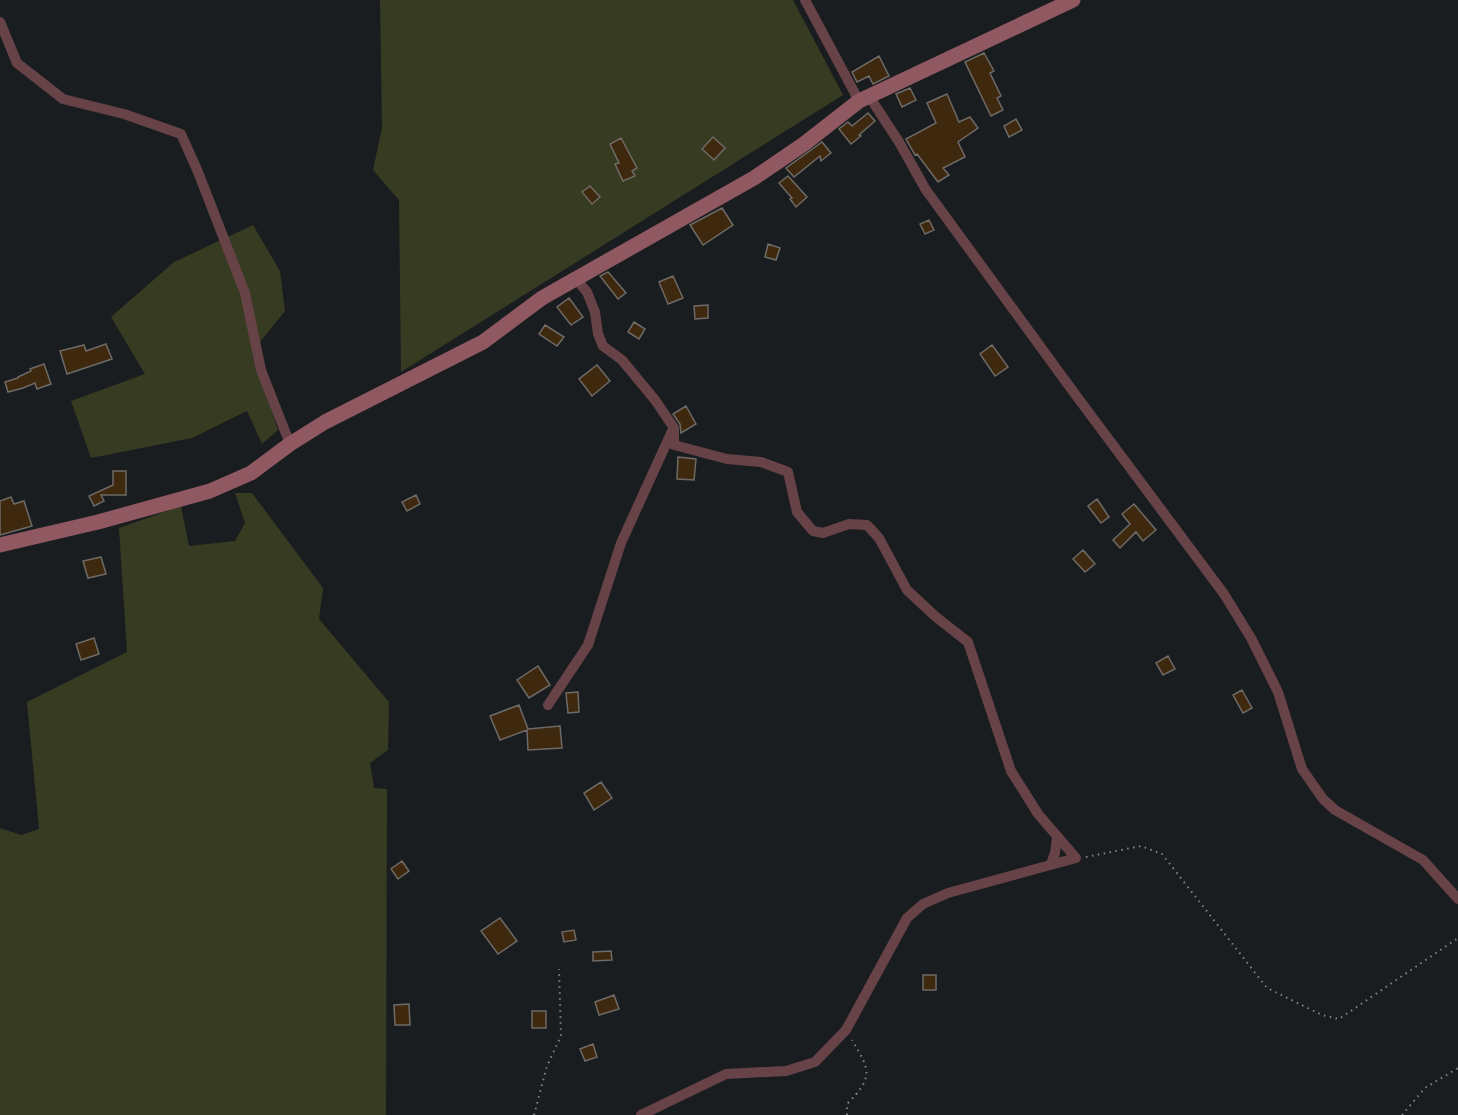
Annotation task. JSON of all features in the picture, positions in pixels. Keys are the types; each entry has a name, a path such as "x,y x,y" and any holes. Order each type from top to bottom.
{"street":[{"path":"805,0 864,98 899,142 926,190 1224,594 1251,638 1278,692 1302,769 1323,799 1335,810 1423,860 1458,899"},
{"path":"0,545 98,522 210,490 251,473 325,422 483,342 542,298 754,178 804,144 864,98 1073,0"},
{"path":"0,22 17,63 63,99 124,114 181,134 245,293 261,370 290,444"},
{"path":"576,279 587,292 595,312 598,334 603,346 622,360 674,428 674,445 727,459 760,462 788,472 797,512 813,531 823,533 849,524 867,525 879,538 908,590 936,617 968,642 1011,771 1038,814 1076,858 948,893 923,904 908,918 846,1030 815,1062 786,1071 726,1074 641,1115"},
{"path":"548,705 588,645 621,543 674,428"},
{"path":"1051,864 1057,837"}],"path":[{"path":"1076,858 1141,846 1162,854 1268,988 1322,1015 1339,1019 1458,938"},
{"path":"534,1115 547,1066 561,1036 559,969"},
{"path":"846,1030 866,1063 867,1072 862,1089 847,1104 847,1115"},
{"path":"1402,1115 1425,1088 1458,1068"}],"green space":[{"path":"380,0 793,0 843,95 401,372 399,200 373,170 382,128"},
{"path":"253,225 280,271 285,311 252,352 278,430 262,444 247,411 192,438 91,458 71,401 145,374 111,317 174,262"},
{"path":"235,493 252,493 323,588 319,619 389,702 388,750 370,763 374,788 387,789 386,1115 0,1115 0,828 21,835 39,829 27,702 127,652 119,528 181,506 189,546 235,541 245,523"}],"building":[{"path":"984,53 994,71 990,73 1001,96 997,98 1003,110 991,116 965,62"},
{"path":"879,56 889,76 873,84 869,76 857,82 852,72"},
{"path":"910,88 916,100 902,107 896,94"},
{"path":"947,94 959,122 970,117 978,128 958,142 965,157 943,168 949,175 938,182 917,154 915,155 906,139 936,123 927,103"},
{"path":"868,113 875,121 851,144 839,129 848,122 852,126"},
{"path":"1016,119 1022,130 1009,137 1004,126"},
{"path":"713,137 725,148 714,160 702,149"},
{"path":"621,138 637,168 632,171 635,176 623,181 615,164 619,163 610,144"},
{"path":"822,142 831,153 821,161 820,156 794,177 786,168"},
{"path":"788,176 807,197 796,207 790,199 792,198 779,183"},
{"path":"590,186 600,197 592,204 582,192"},
{"path":"722,208 733,225 703,245 690,225"},
{"path":"929,220 934,230 925,234 920,224"},
{"path":"768,244 780,248 776,260 765,257"},
{"path":"608,272 626,293 618,299 600,276"},
{"path":"673,276 683,298 668,304 659,282"},
{"path":"569,298 583,317 571,325 557,307"},
{"path":"708,305 708,318 695,319 694,306"},
{"path":"634,322 645,329 639,339 628,332"},
{"path":"545,325 564,337 557,346 539,334"},
{"path":"106,344 112,359 67,374 60,351 84,345 86,351"},
{"path":"992,345 1008,367 995,376 980,354"},
{"path":"44,364 51,384 37,389 35,383 8,392 5,382 18,378 31,371 30,369"},
{"path":"597,365 610,381 592,396 579,379"},
{"path":"686,406 696,424 681,433 680,424 673,414"},
{"path":"678,457 696,459 694,480 677,479"},
{"path":"113,471 126,471 126,495 101,495 104,501 94,506 89,496 113,485"},
{"path":"416,495 420,504 407,511 402,502"},
{"path":"11,497 14,504 24,501 32,526 0,535 0,501"},
{"path":"1097,499 1109,517 1101,523 1088,506"},
{"path":"1134,504 1156,530 1143,541 1136,532 1120,548 1113,540 1130,524 1122,514"},
{"path":"1083,550 1095,564 1085,572 1073,559"},
{"path":"101,557 106,574 88,578 83,561"},
{"path":"94,638 99,654 81,660 76,644"},
{"path":"1168,656 1175,669 1163,675 1156,663"},
{"path":"538,666 550,685 529,698 517,680"},
{"path":"1242,690 1252,708 1243,713 1233,695"},
{"path":"578,692 579,712 568,713 566,693"},
{"path":"519,705 528,729 560,726 562,748 528,750 527,730 500,740 490,716"},
{"path":"601,782 612,798 594,810 584,793"},
{"path":"402,861 409,871 398,879 391,869"},
{"path":"500,918 517,941 498,954 481,931"},
{"path":"574,930 576,940 564,942 562,932"},
{"path":"611,951 612,960 593,961 593,952"},
{"path":"923,975 936,975 936,990 923,990"},
{"path":"614,995 619,1009 599,1015 595,1002"},
{"path":"409,1004 410,1025 395,1025 394,1005"},
{"path":"532,1011 546,1011 546,1028 532,1028"},
{"path":"593,1044 597,1057 585,1061 580,1049"}]}
